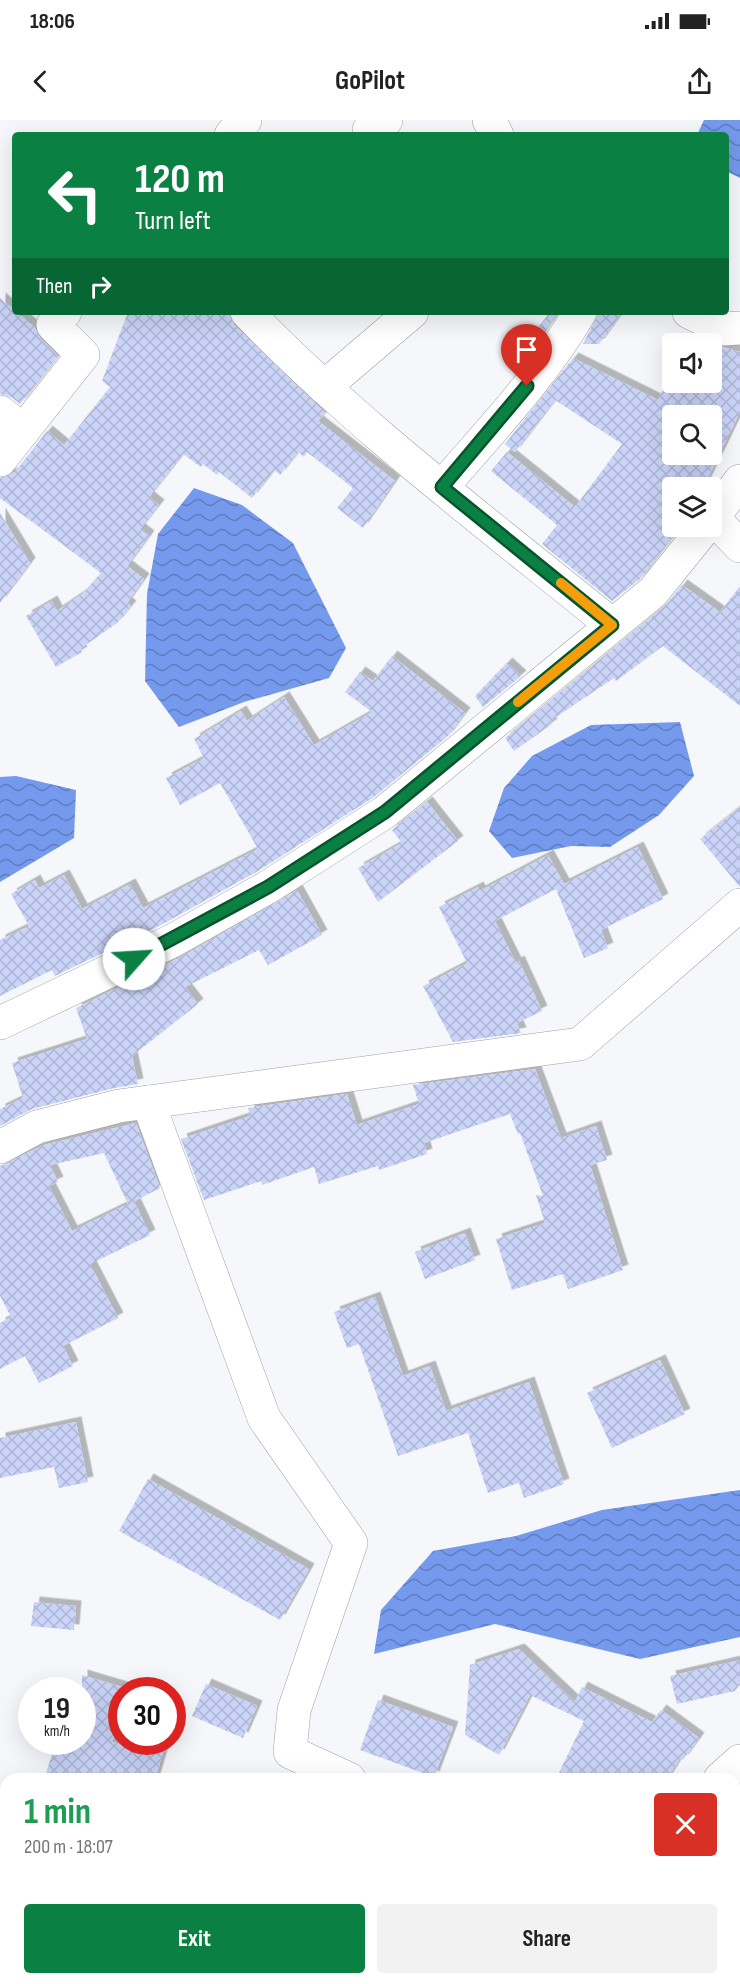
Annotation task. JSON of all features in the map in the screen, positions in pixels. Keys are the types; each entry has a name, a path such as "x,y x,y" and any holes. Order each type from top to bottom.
{"street":[{"path":"234,132 245,120"},
{"path":"369,132 369,130 386,120"},
{"path":"0,460 11,421 82,355 53,325 62,315"},
{"path":"250,315 324,387 442,487 612,625"},
{"path":"324,387 408,315"},
{"path":"442,487 515,402 565,338 578,315"},
{"path":"695,315 723,329 740,328"},
{"path":"722,506 740,481"},
{"path":"722,532 740,546"},
{"path":"0,1023 172,941 268,887 385,812 653,592 698,537"},
{"path":"0,1147 37,1127 119,1106 580,1044 740,905"},
{"path":"148,1102 264,1418 351,1543 294,1710 290,1752 336,1773"},
{"path":"727,1773 740,1761"}],"water":[{"path":"704,120 740,120 740,178 729,172 729,132 698,132"},
{"path":"194,488 242,505 293,543 346,648 329,678 244,702 179,727 145,681 147,594 158,534"},
{"path":"680,722 694,776 659,815 610,847 571,846 512,858 489,831 504,788 532,756 591,725"},
{"path":"16,776 76,790 74,838 0,882 0,777"},
{"path":"740,1490 740,1637 640,1659 495,1624 374,1654 381,1610 433,1551 516,1536 602,1510"}],"building":[{"path":"0,298 12,308 12,315 20,315 35,328 40,338 58,356 20,404 11,397 0,394"},
{"path":"127,315 230,315 234,325 325,413 318,421 395,481 363,528 337,508 353,488 307,452 304,457 298,452 280,475 274,470 252,498 219,472 217,475 203,464 201,467 183,454 149,497 159,505 140,529 149,536 127,566 144,579 127,603 131,606 117,623 80,649 82,652 56,667 26,616 52,601 57,611 82,594 101,573 0,498 0,478 15,472 47,431 64,445 110,387 102,381"},
{"path":"548,315 556,315 518,368 511,362"},
{"path":"598,315 620,315 599,344 583,344"},
{"path":"722,347 740,352 740,412 722,449 722,405 662,405 662,465 714,465 708,477 662,477 662,537 672,537 640,579 612,601 542,544 557,525 491,471 507,452 575,507 622,444 555,400 515,452 505,444 573,358 658,400 662,392 722,393"},
{"path":"0,513 30,563 0,603"},
{"path":"682,585 720,612 740,586 740,706 663,646 616,681 614,678 550,721 552,724 514,751 505,738 665,606"},
{"path":"392,656 465,713 448,736 374,797 258,871 163,924 55,976 52,970 0,996 0,940 29,926 11,894 35,880 39,888 64,875 82,909 130,884 143,908 258,849 220,783 180,805 166,778 204,758 194,739 241,711 247,721 284,697 314,745 372,712 345,692 360,672 373,681"},
{"path":"507,663 521,676 483,707 475,696"},
{"path":"427,802 458,841 378,902 358,868 402,843 392,830"},
{"path":"740,807 740,887 700,839"},
{"path":"638,847 663,899 601,930 608,948 584,958 556,889 495,921 516,963 519,961 542,1011 517,1023 521,1033 453,1042 423,986 467,963 439,907 478,887 480,891 548,855 564,884"},
{"path":"297,890 322,935 268,965 259,950 185,987 198,1004 132,1056 138,1084 32,1109 0,1126 0,1109 23,1098 12,1063 87,1039 76,1008 181,957"},
{"path":"535,1069 561,1138 596,1126 607,1160 590,1165 623,1270 568,1289 563,1274 512,1290 496,1239 545,1223 536,1195 543,1196 520,1133 518,1134 510,1114 424,1143 427,1154 379,1170 378,1166 319,1184 314,1167 262,1185 261,1181 204,1200 181,1139 250,1116 248,1108 347,1094 357,1125 419,1104 413,1085"},
{"path":"136,1123 160,1188 134,1201 150,1235 90,1264 118,1318 63,1346 73,1366 39,1383 25,1356 0,1369 0,1323 11,1317 0,1296 0,1166 44,1145","holes":["104,1153 128,1204 72,1231 49,1186 58,1182 50,1165"]},
{"path":"465,1233 475,1260 425,1279 415,1252"},
{"path":"375,1297 403,1376 430,1366 446,1411 529,1382 564,1484 524,1498 519,1483 488,1493 468,1433 398,1456 359,1344 347,1348 334,1312"},
{"path":"660,1360 685,1414 612,1448 587,1393"},
{"path":"76,1422 88,1482 59,1488 54,1467 0,1478 0,1438"},
{"path":"148,1479 309,1569 280,1620 172,1560 172,1556 171,1560 119,1531"},
{"path":"34,1602 76,1606 74,1630 31,1626"},
{"path":"519,1649 575,1702 582,1687 652,1722 661,1710 699,1738 683,1760 680,1758 671,1773 559,1773 584,1721 530,1695 499,1755 465,1735 470,1665"},
{"path":"740,1660 740,1684 735,1691 677,1704 670,1676"},
{"path":"96,1679 108,1683 108,1755 162,1755 157,1773 46,1773 52,1755 96,1755"},
{"path":"206,1684 257,1706 243,1738 192,1716"},
{"path":"378,1700 453,1727 436,1773 423,1773 360,1750"}],"slow traffic":[{"path":"518,702 612,625 561,583"}],"route":[{"path":"134,959 172,941 268,887 385,812 612,625 442,487 527,386"}]}
